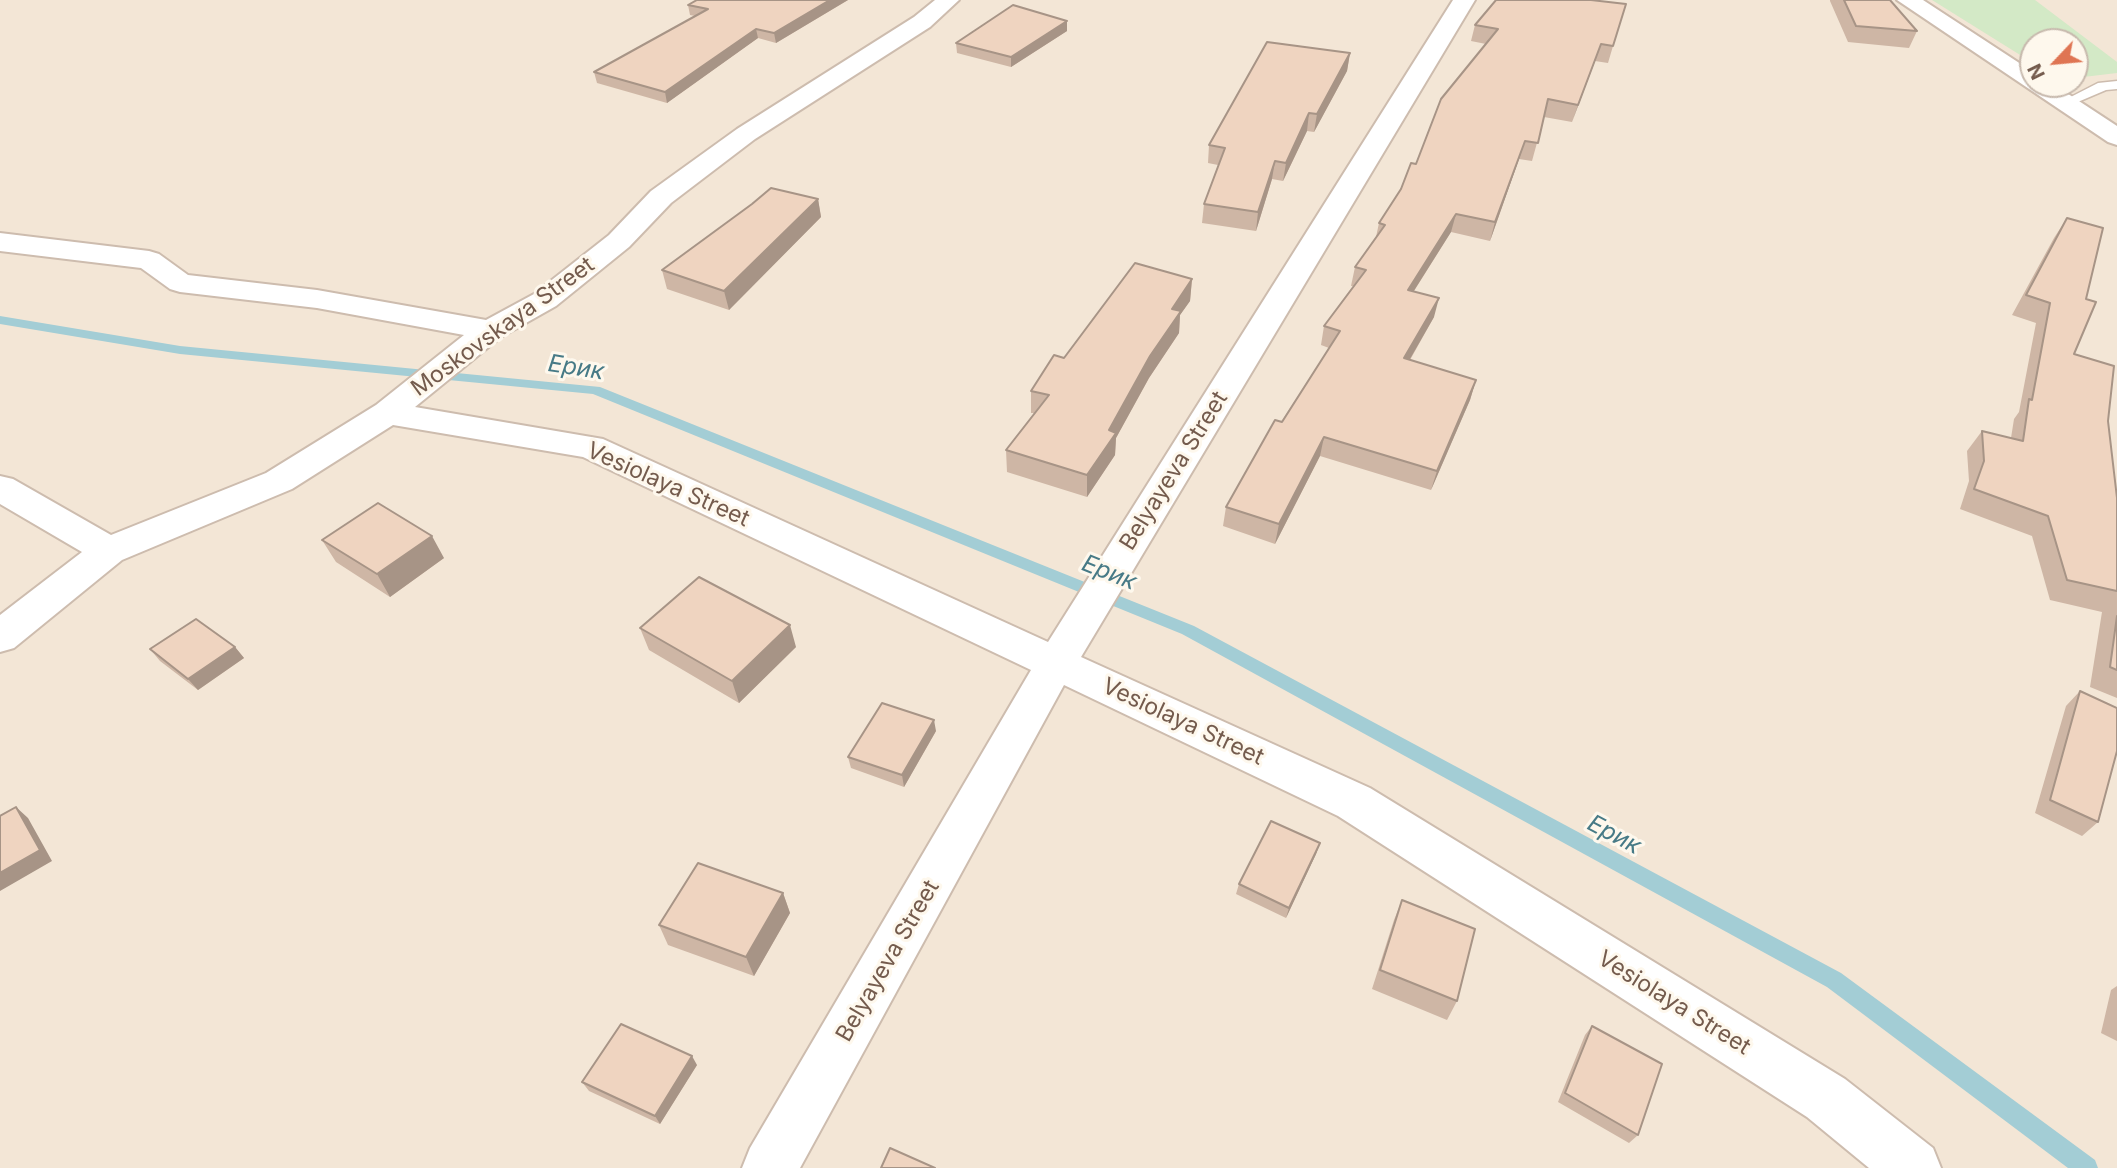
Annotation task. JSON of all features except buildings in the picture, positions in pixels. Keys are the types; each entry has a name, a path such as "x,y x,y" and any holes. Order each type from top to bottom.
{"street":[{"name":"Moskovskaya Street","path":"0,637 109,551 279,481 388,413 429,376 490,330 545,300 619,241 661,197 746,134 922,22 948,0"},
{"name":"Belyayeva Street","path":"770,1168 1056,663 1464,0"},
{"path":"1908,0 2019,73"},
{"path":"2058,98 2117,136"},
{"path":"0,242 149,260 180,283 317,299 490,330"},
{"name":"Vesiolaya Street","path":"388,413 591,447 1354,802 1826,1098 1913,1168"},
{"path":"0,488 109,551"}],"lane":[{"path":"2066,103 2103,86 2117,85"}],"shaded area":[{"path":"0,0 2117,0 2117,1168 0,1168"}],"green space":[{"path":"1932,0 2035,0 2072,28 2019,28 2019,54"},
{"path":"2089,41 2117,62 2117,73 2089,76"}],"waterway":[{"name":"Ерик","path":"0,320 180,350 595,390 1188,630 1834,980 2087,1168"}]}
